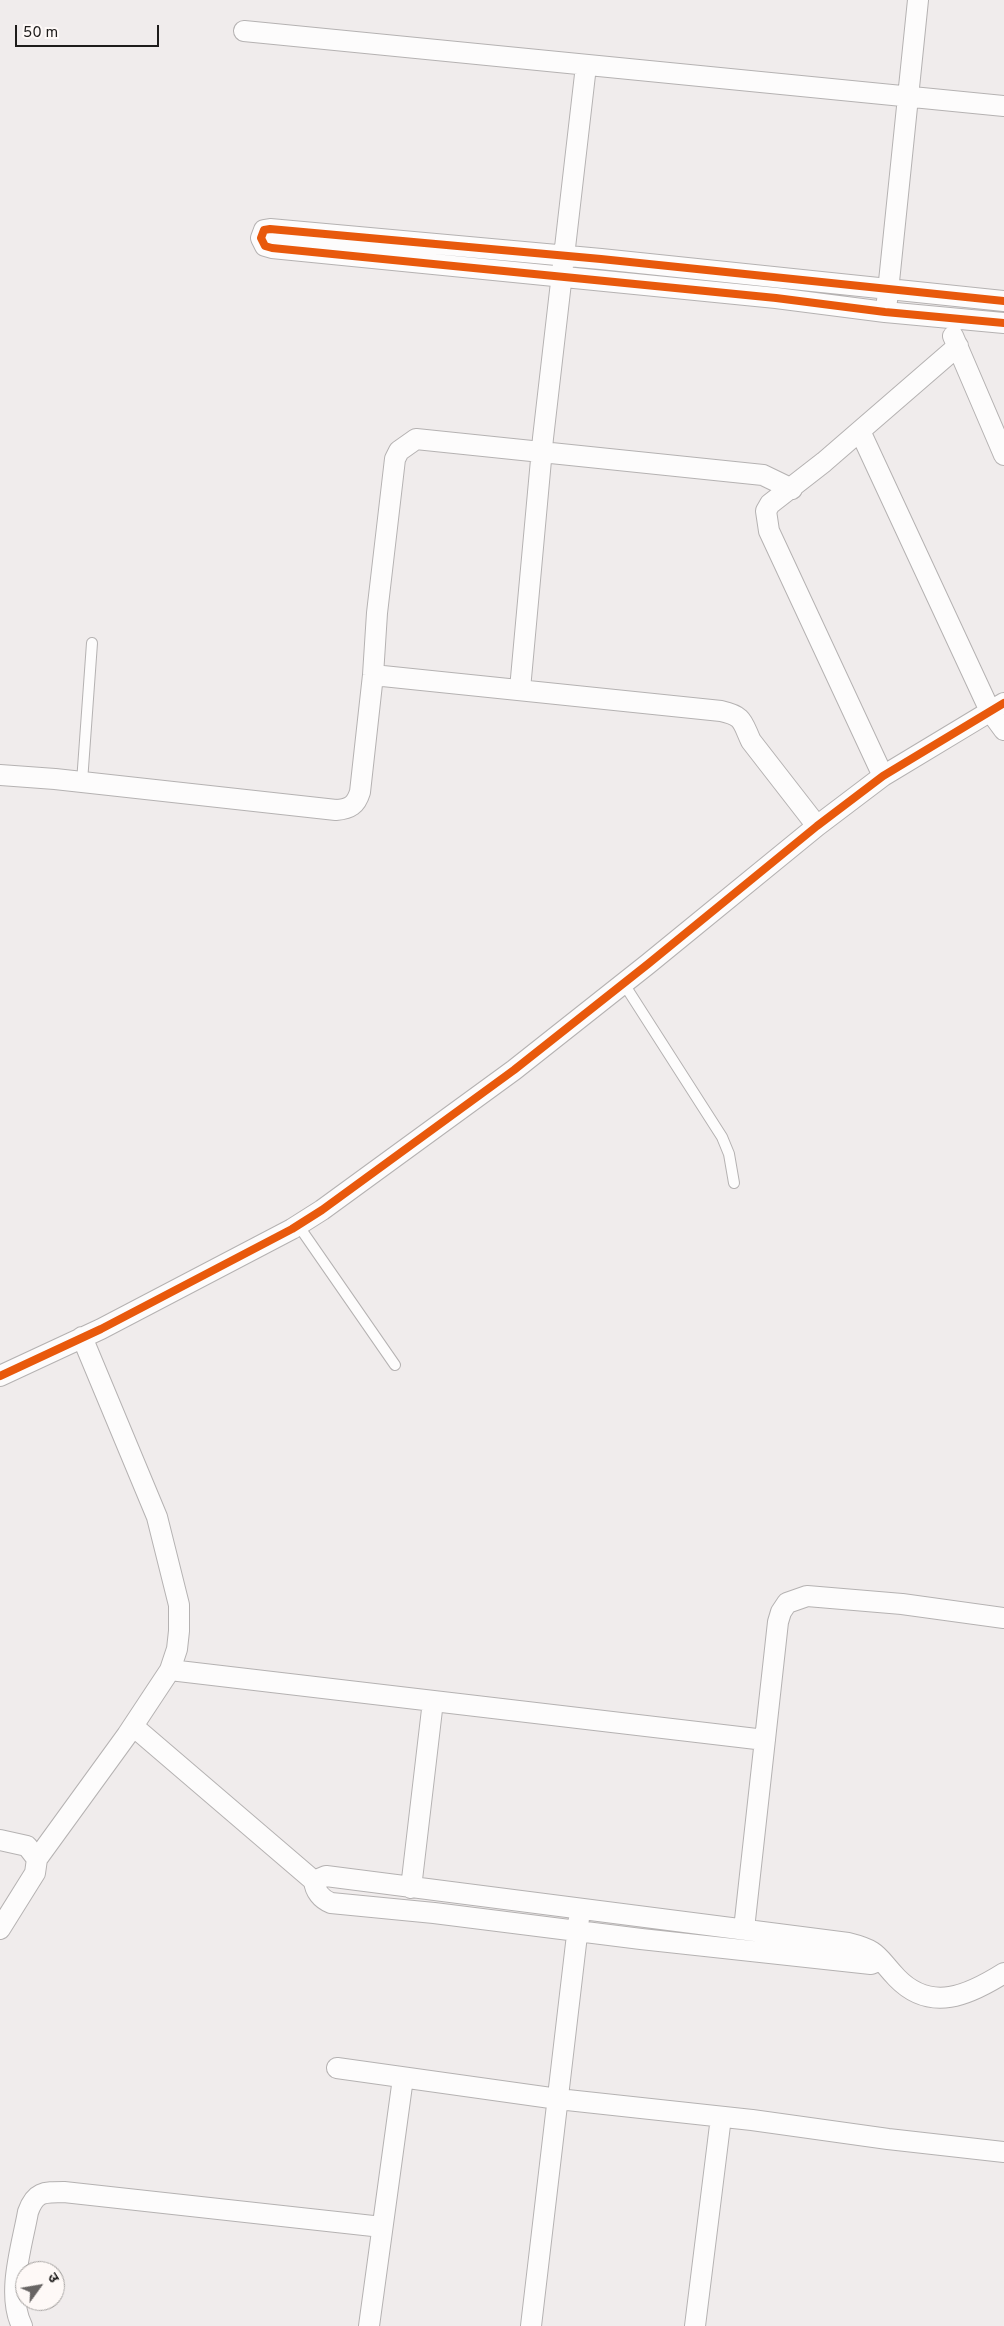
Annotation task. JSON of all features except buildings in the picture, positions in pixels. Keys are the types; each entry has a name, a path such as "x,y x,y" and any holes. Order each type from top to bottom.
{"street":[{"path":"885,312 918,0"},
{"path":"244,31 1004,106"},
{"path":"520,689 541,453 586,66"},
{"path":"1004,301 564,255 266,228 262,232 261,238 265,246 272,248 776,298 885,312 1004,323"},
{"path":"946,318 1004,455"},
{"path":"882,776 766,520 766,511 770,504 792,489 958,346"},
{"path":"860,431 997,707 1004,730"},
{"path":"0,775 344,810 352,806 358,800 360,792 373,674 377,613 395,459 399,451 416,439 763,475 792,489"},
{"path":"373,674 721,711 736,715 745,725 751,741 817,826"},
{"path":"0,1376 216,1270 298,1225 506,1076 624,984 817,826 882,776 997,707"},
{"path":"0,1929 35,1873 37,1859 133,1726 170,1670 177,1649 179,1605 157,1517 82,1337"},
{"path":"744,1929 778,1622 781,1612 787,1603 796,1598 807,1596 1004,1618"},
{"path":"170,1670 765,1740"},
{"path":"411,1888 433,1701"},
{"path":"133,1726 314,1881 314,1888 324,1900 337,1904 434,1913 871,1964 881,1960"},
{"path":"0,1840 27,1846 37,1859"},
{"path":"314,1881 326,1876 848,1943 870,1949 907,1987 921,1995 936,1998 973,1992 1004,1973"},
{"path":"531,2326 580,1909"},
{"path":"338,2068 558,2099 1004,2152"},
{"path":"368,2326 404,2078"},
{"path":"695,2326 721,2117"},
{"path":"22,2326 17,2317 14,2290 28,2212 32,2200 40,2194 64,2192 382,2227"}],"lane":[{"path":"82,782 92,643"},
{"path":"624,984 722,1137 729,1154 734,1183"},
{"path":"298,1225 395,1365"}],"cycle path":[{"path":"1004,301 601,259 270,229 264,230 261,238 265,246 272,248 776,298 885,312 1004,323"},
{"path":"0,1376 101,1329 292,1229 322,1210 514,1070 817,826 883,776 1004,703"}]}
